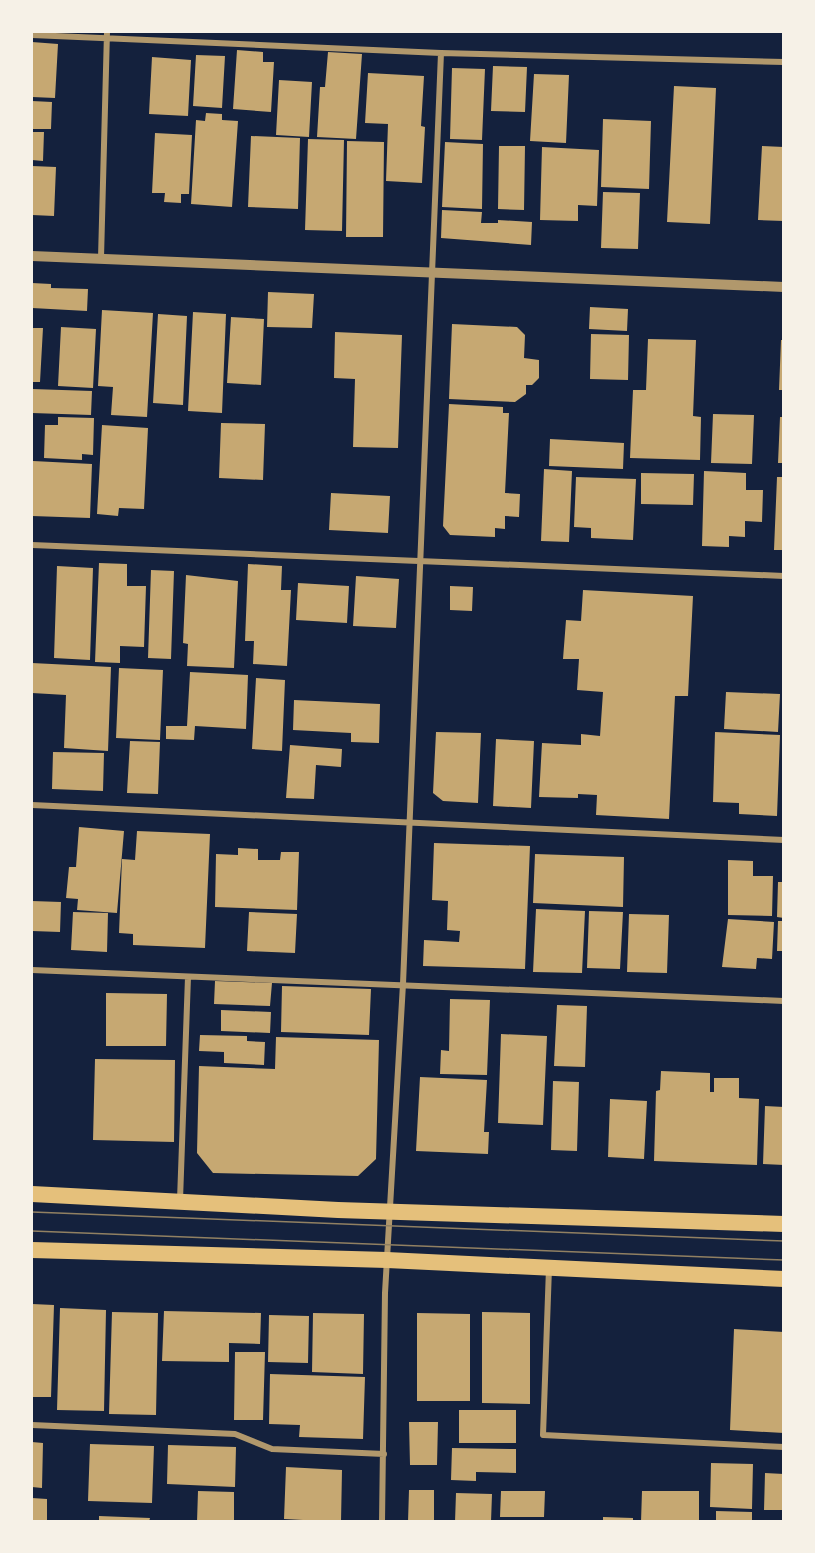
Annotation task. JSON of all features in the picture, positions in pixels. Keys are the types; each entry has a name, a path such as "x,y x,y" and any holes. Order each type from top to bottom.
{"highway":[{"path":"32,1194 338,1210 783,1224"},
{"path":"32,1250 387,1260 783,1279"}],"street":[{"path":"32,35 106,35 441,53 783,62"},
{"path":"101,258 106,35"},
{"path":"382,1521 387,1260 403,984 441,53"},
{"path":"32,256 783,287"},
{"path":"32,545 783,576"},
{"path":"32,805 783,840"},
{"path":"32,970 783,1000"},
{"path":"180,1200 188,977"},
{"path":"549,1268 543,1435 783,1447"},
{"path":"32,1425 235,1434 272,1449 384,1454"}],"building":[{"path":"32,42 58,44 55,98 32,97"},
{"path":"237,50 263,52 263,62 274,62 271,112 233,109"},
{"path":"328,52 362,54 356,139 317,137 320,87 325,87"},
{"path":"196,55 225,56 222,108 193,106"},
{"path":"152,57 191,60 188,116 149,114"},
{"path":"493,66 527,67 525,112 491,111"},
{"path":"452,68 485,69 482,140 450,139"},
{"path":"368,73 424,76 421,126 425,127 422,183 386,181 388,124 365,123"},
{"path":"534,74 569,75 566,143 530,141"},
{"path":"279,80 312,82 309,137 276,135"},
{"path":"674,86 716,88 710,224 667,222"},
{"path":"32,101 52,102 51,129 32,129"},
{"path":"206,113 222,114 222,120 238,121 232,207 191,204 196,120 205,121"},
{"path":"603,119 651,121 649,189 601,187"},
{"path":"32,132 44,132 43,161 32,160"},
{"path":"155,133 192,135 189,194 181,194 181,203 164,202 165,193 152,193"},
{"path":"251,136 300,138 298,209 248,207"},
{"path":"308,139 344,140 342,231 305,230"},
{"path":"347,141 384,142 383,237 346,237"},
{"path":"445,142 483,144 482,209 442,207"},
{"path":"499,146 525,146 524,210 498,209"},
{"path":"762,146 784,147 784,221 758,220"},
{"path":"542,147 599,150 597,206 578,205 578,221 540,220"},
{"path":"32,166 56,167 54,216 32,215"},
{"path":"603,192 640,193 638,249 601,248"},
{"path":"442,210 482,212 481,223 498,223 498,220 532,222 531,245 441,238"},
{"path":"32,283 51,284 51,288 88,289 87,311 32,308"},
{"path":"268,292 314,294 312,328 267,327"},
{"path":"590,307 628,309 627,331 589,329"},
{"path":"102,310 153,313 147,417 111,415 113,387 98,386"},
{"path":"193,312 226,314 222,413 188,411"},
{"path":"158,314 187,316 183,405 153,403"},
{"path":"231,317 264,319 261,385 227,383"},
{"path":"452,324 517,327 525,335 524,358 539,360 539,378 532,385 526,385 526,394 515,402 449,399"},
{"path":"61,327 96,329 93,388 58,386"},
{"path":"32,328 43,328 40,382 32,382"},
{"path":"335,332 402,335 398,448 353,447 355,379 334,378"},
{"path":"591,334 629,335 628,380 590,379"},
{"path":"648,339 696,340 693,416 701,417 700,460 630,458 633,390 646,390"},
{"path":"781,340 784,340 784,390 779,390"},
{"path":"32,389 92,391 91,415 32,413"},
{"path":"449,404 503,407 503,413 509,413 505,493 520,494 519,517 505,516 505,529 495,528 495,537 450,535 443,526"},
{"path":"713,414 754,415 752,464 711,463"},
{"path":"58,417 94,418 93,455 82,454 82,460 44,458 45,425 58,425"},
{"path":"780,417 784,417 784,463 778,463"},
{"path":"221,423 265,424 263,480 219,478"},
{"path":"102,425 148,428 144,509 119,508 118,516 97,514"},
{"path":"550,439 624,443 623,469 549,466"},
{"path":"33,461 92,464 90,518 32,516"},
{"path":"544,469 572,471 569,542 541,541"},
{"path":"704,471 746,473 746,490 763,490 762,522 745,521 745,537 729,536 729,547 702,546"},
{"path":"641,473 694,474 693,505 641,504"},
{"path":"576,477 636,479 633,540 591,538 591,528 574,527"},
{"path":"777,477 784,477 784,550 774,550"},
{"path":"331,493 390,496 388,533 329,530"},
{"path":"99,563 127,564 127,586 146,586 144,647 120,646 120,663 95,662"},
{"path":"248,564 282,566 281,590 291,590 287,666 253,664 254,641 245,641"},
{"path":"57,566 93,568 90,660 54,658"},
{"path":"151,570 174,571 171,659 148,658"},
{"path":"186,575 238,581 234,668 187,666 188,644 183,643"},
{"path":"356,576 399,579 396,628 353,626"},
{"path":"298,583 349,586 347,623 296,620"},
{"path":"450,586 473,587 472,611 450,610"},
{"path":"583,590 693,596 688,696 675,696 669,819 596,815 597,795 578,794 578,798 539,797 542,743 581,745 581,734 600,736 603,692 577,690 579,659 563,659 566,620 581,621"},
{"path":"32,663 111,667 108,751 64,748 66,695 32,693"},
{"path":"119,668 163,670 160,740 116,738"},
{"path":"190,672 248,675 246,729 195,726 194,740 166,739 166,726 187,726"},
{"path":"256,678 285,680 282,751 252,749"},
{"path":"726,692 780,694 778,732 724,729"},
{"path":"294,700 380,704 379,743 351,742 351,733 293,730"},
{"path":"436,732 481,733 478,803 443,801 433,793"},
{"path":"715,732 780,735 777,816 739,814 739,803 713,802"},
{"path":"496,739 534,741 531,808 493,806"},
{"path":"130,741 160,742 158,794 127,793"},
{"path":"290,745 342,749 341,767 316,765 314,799 286,798"},
{"path":"53,752 104,753 103,791 52,789"},
{"path":"79,827 124,831 117,913 77,910 78,899 66,898 69,867 76,867"},
{"path":"137,831 210,834 205,948 133,945 133,934 119,933 122,859 135,860"},
{"path":"434,843 530,846 525,969 423,966 424,940 459,942 460,931 447,930 448,901 432,900"},
{"path":"238,848 258,849 258,860 280,860 281,852 299,852 297,910 215,907 216,854 238,855"},
{"path":"535,854 624,857 623,907 533,903"},
{"path":"728,860 753,861 753,876 773,876 772,916 728,915"},
{"path":"778,882 784,882 784,918 777,917"},
{"path":"32,901 61,902 60,932 32,931"},
{"path":"536,909 585,911 582,973 533,972"},
{"path":"589,911 623,912 620,969 587,968"},
{"path":"73,912 108,913 107,952 71,950"},
{"path":"249,912 297,914 295,953 247,951"},
{"path":"629,914 669,915 667,973 627,972"},
{"path":"728,919 774,922 772,959 757,958 756,969 722,967"},
{"path":"778,921 784,921 784,951 777,951"},
{"path":"215,981 272,983 270,1006 214,1004"},
{"path":"282,986 371,989 369,1035 281,1032"},
{"path":"106,993 167,994 166,1046 106,1046"},
{"path":"450,999 490,1000 487,1075 440,1074 441,1050 449,1051"},
{"path":"557,1005 587,1006 585,1067 554,1066"},
{"path":"221,1010 271,1012 270,1033 221,1031"},
{"path":"501,1034 547,1036 543,1125 498,1123"},
{"path":"200,1035 247,1036 247,1041 265,1042 264,1065 224,1063 224,1052 199,1051"},
{"path":"276,1037 379,1040 376,1159 358,1176 213,1173 197,1153 199,1066 275,1069"},
{"path":"95,1059 175,1060 174,1142 93,1140"},
{"path":"661,1071 710,1073 710,1092 714,1092 714,1078 739,1078 739,1098 759,1099 757,1165 654,1161 656,1091 660,1090"},
{"path":"420,1077 487,1080 484,1132 489,1132 488,1154 416,1151"},
{"path":"553,1081 579,1082 577,1151 551,1150"},
{"path":"610,1099 647,1101 644,1159 608,1157"},
{"path":"765,1106 784,1107 784,1165 763,1164"},
{"path":"32,1304 54,1305 51,1397 32,1397"},
{"path":"60,1308 106,1310 104,1411 57,1410"},
{"path":"164,1311 261,1313 260,1344 229,1343 229,1362 162,1361"},
{"path":"112,1312 158,1313 156,1415 109,1414"},
{"path":"482,1312 530,1313 530,1404 482,1403"},
{"path":"313,1313 364,1314 363,1374 312,1372"},
{"path":"417,1313 470,1314 470,1401 417,1401"},
{"path":"269,1315 309,1316 308,1363 268,1362"},
{"path":"734,1329 784,1332 784,1433 730,1430"},
{"path":"235,1352 265,1352 263,1420 234,1420"},
{"path":"270,1374 365,1377 363,1439 299,1437 300,1425 269,1424"},
{"path":"459,1410 516,1410 516,1443 459,1443"},
{"path":"409,1422 438,1422 437,1465 410,1465"},
{"path":"32,1442 43,1443 42,1488 32,1487"},
{"path":"90,1444 154,1446 152,1503 88,1501"},
{"path":"168,1445 236,1447 235,1487 167,1484"},
{"path":"452,1448 516,1449 516,1473 476,1472 476,1481 451,1480"},
{"path":"711,1463 753,1464 752,1509 710,1507"},
{"path":"286,1467 342,1470 341,1522 284,1519"},
{"path":"765,1473 784,1474 784,1510 764,1510"},
{"path":"409,1490 434,1490 434,1522 408,1522"},
{"path":"198,1491 234,1492 234,1522 197,1522"},
{"path":"501,1491 545,1491 544,1517 500,1517"},
{"path":"642,1491 699,1491 699,1522 641,1522"},
{"path":"456,1493 492,1494 491,1522 455,1522"},
{"path":"32,1498 47,1499 47,1522 32,1522"},
{"path":"716,1511 752,1512 752,1522 716,1522"},
{"path":"99,1516 150,1518 149,1522 99,1522"},
{"path":"603,1517 633,1518 633,1522 603,1522"}],"tram line":[{"path":"32,1212 784,1241"},
{"path":"32,1231 784,1260"}]}
